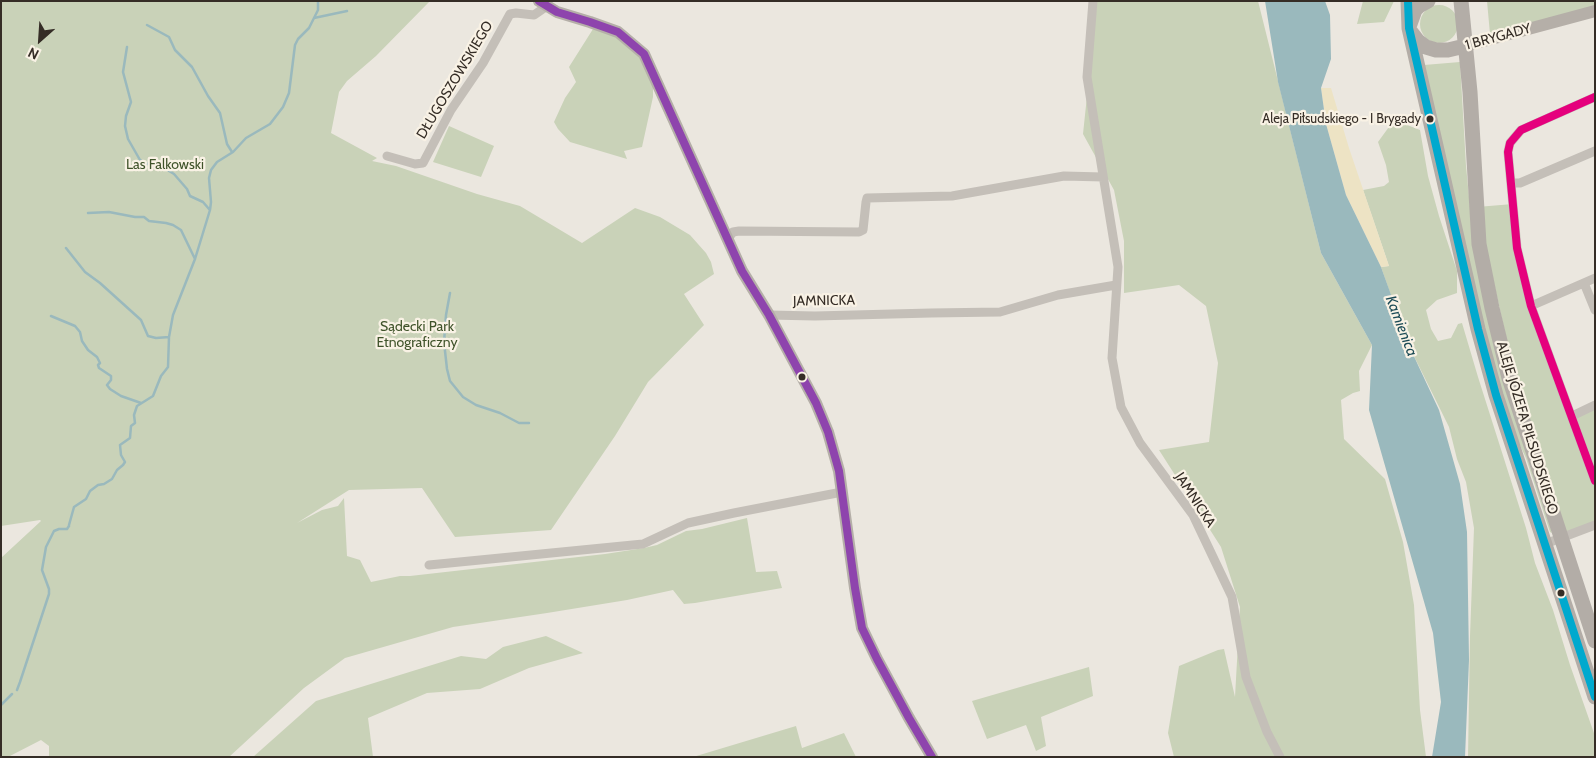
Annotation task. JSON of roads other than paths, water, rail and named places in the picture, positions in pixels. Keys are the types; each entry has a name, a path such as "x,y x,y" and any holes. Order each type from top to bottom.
{"main road":[{"name":"ALEJE JÓZEFA PIŁSUDSKIEGO","path":"1408,1 1409,28 1478,329 1496,395 1595,697"},
{"path":"1409,28 1415,10 1428,1"},
{"name":"ALEJE JÓZEFA PIŁSUDSKIEGO","path":"1460,1 1481,254 1492,308 1509,378 1595,641"},
{"name":"1 BRYGADY","path":"1409,28 1413,36 1426,47 1442,50 1465,46"}],"street":[{"name":"JAMNICKA","path":"1093,1 1087,77 1118,266 1112,358 1122,407 1140,444 1192,515 1232,597 1246,676 1267,732 1280,757"},
{"path":"543,4 557,12 618,32 644,54 742,271 769,316 816,403 828,432 838,466 854,588 862,628 886,676 932,757"},
{"name":"DŁUGOSZOWSKIEGO","path":"387,156 414,164 423,163 451,110 483,63 510,14 534,15 543,4"},
{"name":"1 BRYGADY","path":"1465,46 1595,12"},
{"path":"1595,97 1521,130 1510,143 1508,152 1517,248 1531,306 1595,481"},
{"path":"1512,183 1520,183 1595,150"},
{"path":"727,240 733,232 739,231 859,232 863,230 868,198 952,196 1064,176 1103,176"},
{"path":"1531,306 1595,278"},
{"path":"1584,283 1595,310"},
{"name":"JAMNICKA","path":"769,316 1000,312 1058,295 1116,286"},
{"path":"1572,416 1595,405"},
{"path":"429,565 643,544 688,523 734,512 842,492"},
{"path":"1545,544 1595,525"}],"water":[{"name":"Kamienica","path":"1265,1 1325,1 1330,15 1331,59 1321,88 1326,124 1346,195 1381,267 1411,350 1439,410 1460,484 1467,532 1469,660 1465,757 1432,757 1441,702 1433,633 1369,410 1372,345 1321,253 1278,82"}],"waterway":[{"path":"69,525 74,507 86,499 90,491 98,485 112,479 125,462 121,455 120,445 130,438 131,426 135,423 134,415 137,406 153,396 161,376 168,367 169,337 173,315 195,259 210,210 209,178 211,170 217,162 233,152 246,138 270,124 283,107 289,93 295,45 309,28 318,10 318,1"},
{"path":"314,18 347,11"},
{"path":"147,25 169,37 175,50 192,67 220,113 227,144 232,152"},
{"path":"127,47 123,72 131,102 125,126 128,139 140,160 148,164 156,163 174,174 187,189 190,196 203,202 209,209"},
{"path":"88,213 109,212 144,217 149,221 173,225 181,230 195,259"},
{"path":"66,248 85,272 141,320 148,336 156,338 169,337"},
{"path":"450,293 444,342 450,381 463,397 476,405 500,413 519,423 529,423"},
{"path":"51,316 75,326 80,332 82,341 88,350 97,357 100,363 98,365 99,368 111,376 111,380 107,385 110,389 121,396 141,403"},
{"path":"17,690 49,594 42,570 46,547 54,531 67,529 69,526"},
{"path":"1,705 12,694"}],"place":[{"name":"Aleja Piłsudskiego - I Brygady","path":"1430,119"}],"park label":[{"name":"Las Falkowski","path":"165,165"},
{"name":"Sądecki Park Etnograficzny","path":"417,336"}]}
